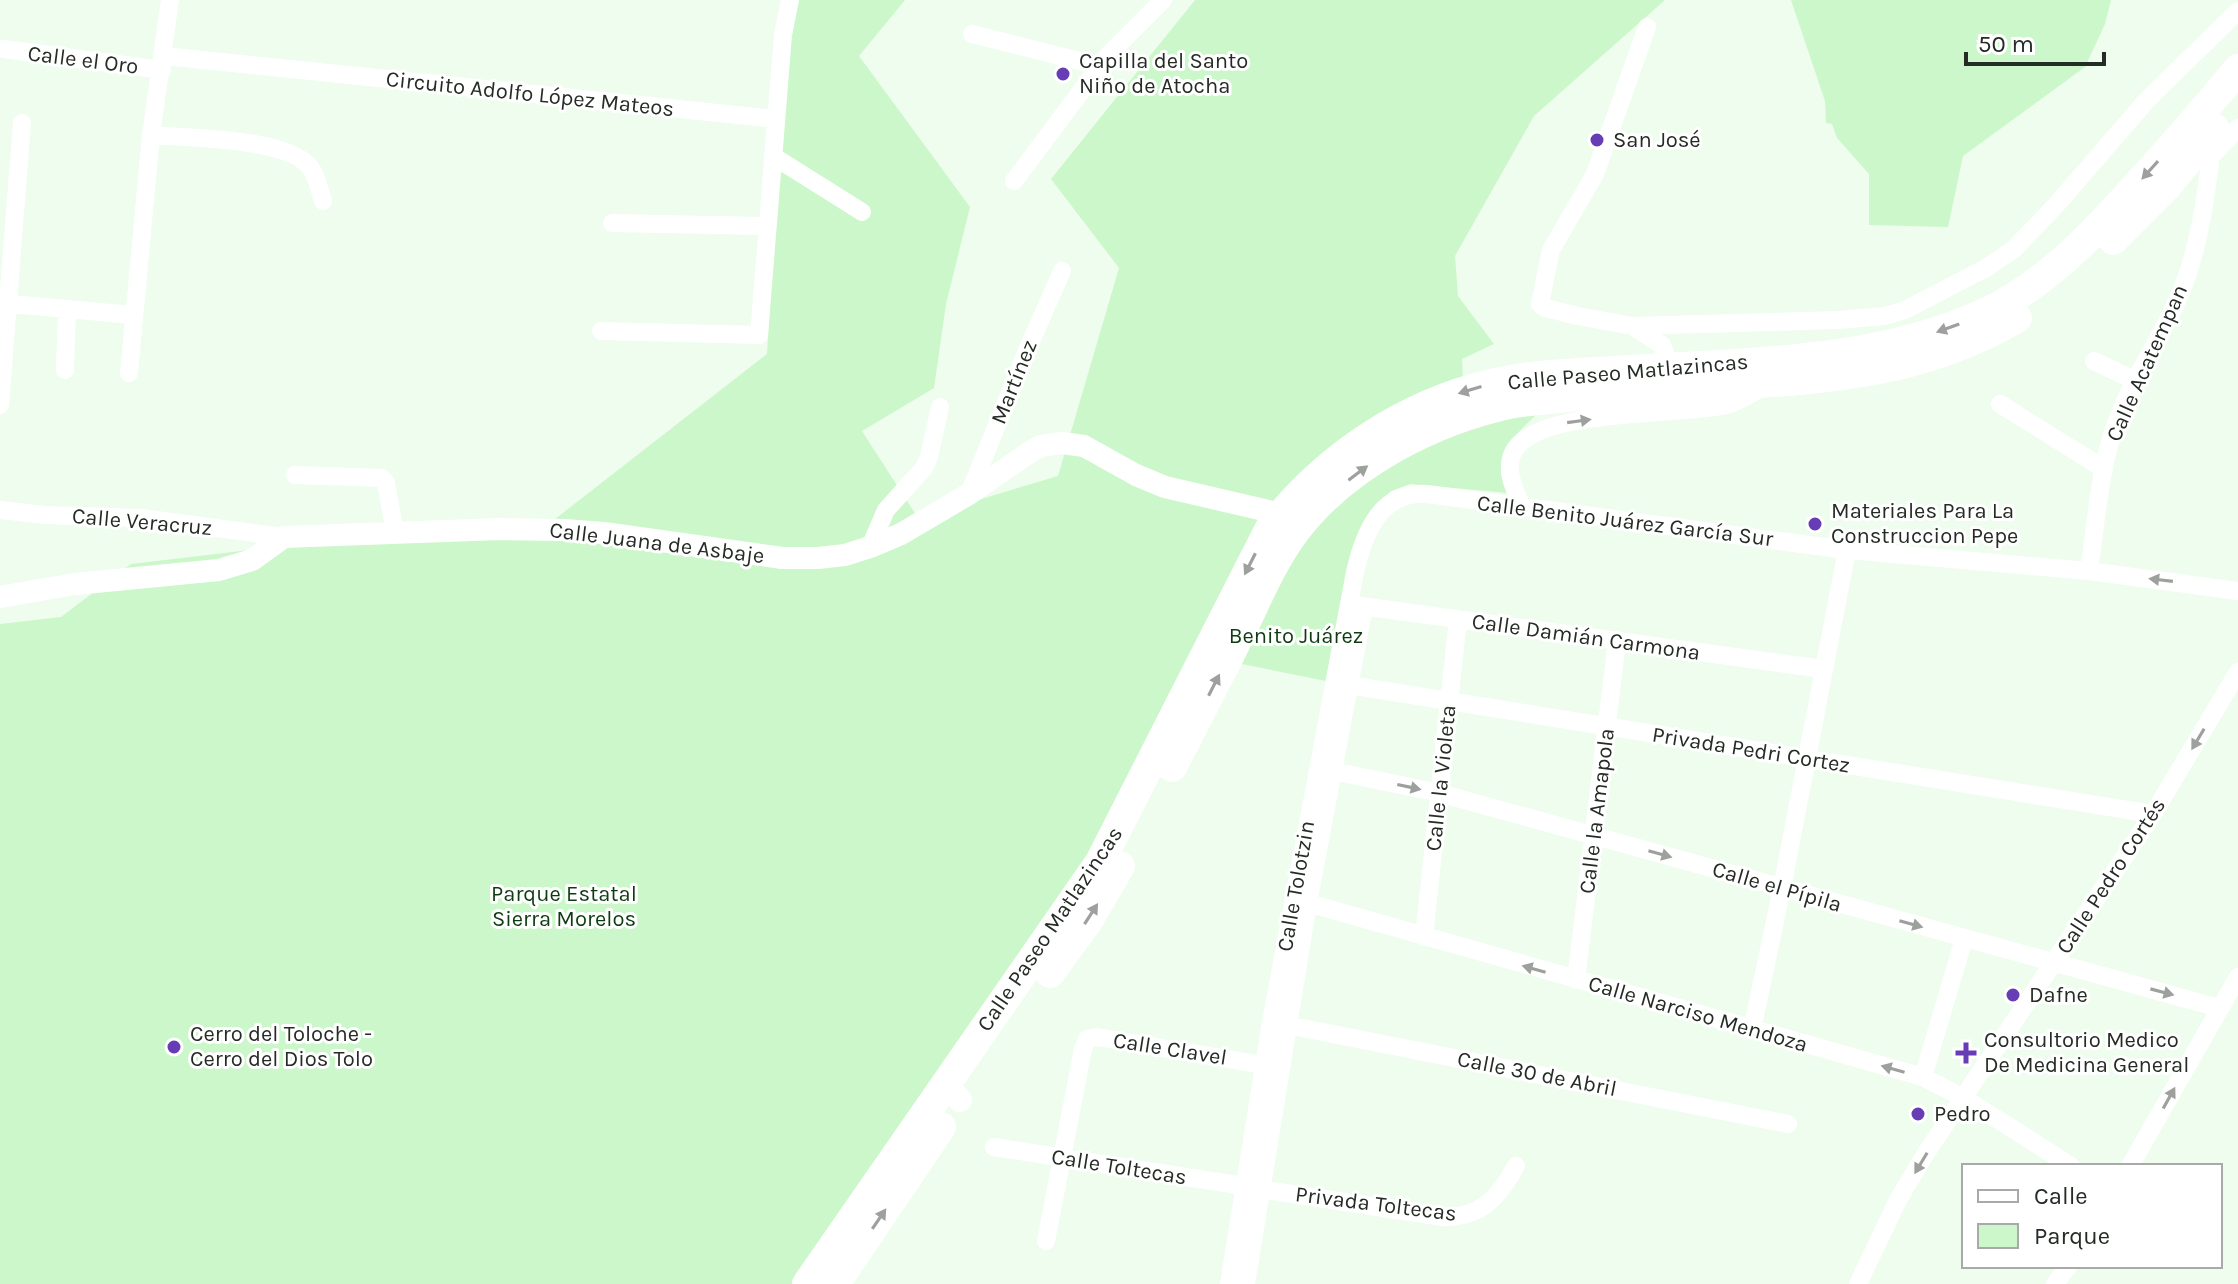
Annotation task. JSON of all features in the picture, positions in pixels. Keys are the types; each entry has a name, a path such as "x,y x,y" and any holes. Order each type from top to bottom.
{"highway":[{"name":"Calle Paseo Matlazincas","path":"807,1284 1088,921 1112,881 1281,552 1306,517 1335,491 1419,434 1471,414 1537,400 1853,352 1917,338 1991,310 2035,284 2088,238 2238,69"},
{"name":"Calle Paseo Matlazincas","path":"838,1281 953,1092 1100,862 1257,551 1281,514 1323,473 1366,438 1413,413 1456,394 1527,377 1673,378 1768,383 1834,378 1921,361 1973,342 2030,310 2095,258 2166,187 2238,100"}],"street":[{"path":"129,373 151,135 170,0"},
{"path":"601,331 754,336 760,332 783,35 790,0"},
{"path":"1014,181 1099,66 1131,29 1163,0"},
{"path":"1647,27 1595,174 1551,250 1540,302 1545,308 1632,326 1838,320 1885,316 1920,303 2014,249 2147,100 2238,11"},
{"path":"972,34 1099,66"},
{"name":"Calle el Oro","path":"4,49 163,63"},
{"name":"Circuito Adolfo López Mateos","path":"163,63 776,119"},
{"path":"0,405 4,303 22,123"},
{"path":"2166,187 2189,176 2238,128"},
{"path":"151,135 254,144 287,151 309,166 323,201"},
{"name":"Calle Acatempan","path":"2089,571 2104,469 2114,427 2134,380 2178,299 2204,205 2211,155"},
{"path":"773,156 862,212"},
{"path":"612,223 767,226"},
{"name":"Martínez","path":"969,494 1062,271"},
{"path":"4,303 133,315"},
{"path":"65,370 67,309"},
{"path":"1632,326 1662,345 1673,378"},
{"path":"2094,361 2134,380"},
{"path":"1522,508 1510,477 1510,465 1516,447 1531,434 1554,425 1578,421 1724,405 1748,397 1768,383"},
{"path":"2000,404 2104,469"},
{"path":"870,547 886,510 924,468 940,407"},
{"name":"Calle Juana de Asbaje","path":"284,537 565,530 782,558 818,558 870,547 901,534 969,494 1030,452 1052,443 1070,442 1084,446 1152,483 1281,514"},
{"path":"295,475 382,478 386,483 395,533"},
{"name":"Calle Benito Juárez García Sur","path":"1395,499 1413,493 1847,550 2089,571 2238,591"},
{"name":"Calle Tolotzin","path":"1229,1284 1287,1025 1349,685 1357,606 1355,572 1366,537 1382,512 1395,499"},
{"name":"Calle Veracruz","path":"0,510 45,515 142,518 284,537"},
{"path":"0,597 117,579 219,570 252,560 284,537"},
{"path":"1752,1030 1847,550"},
{"name":"Calle Tolotzin","path":"1246,1284 1263,1065 1357,606"},
{"name":"Calle Damián Carmona","path":"1357,606 1823,669"},
{"name":"Calle la Violeta","path":"1424,937 1458,619"},
{"name":"Calle la Amapola","path":"1576,980 1617,641"},
{"name":"Calle Pedro Cortés","path":"1858,1284 1898,1200 2153,814 2238,672"},
{"name":"Privada Pedri Cortez","path":"1349,685 2153,814"},
{"name":"Calle el Pípila","path":"1333,771 1439,793 2219,1008"},
{"name":"Calle Narciso Mendoza","path":"1308,903 1923,1077 1964,1098 2068,1164"},
{"path":"1923,1077 1964,939"},
{"path":"2131,1164 2238,977"},
{"name":"Calle 30 de Abril","path":"1287,1025 1788,1124"},
{"name":"Calle Clavel","path":"1062,1159 1087,1039 1097,1037 1263,1065"},
{"name":"Calle Toltecas","path":"994,1147 1252,1187"},
{"path":"1046,1241 1062,1159"},
{"name":"Privada Toltecas","path":"1252,1187 1459,1218 1485,1206 1504,1187 1516,1166"}],"green space":[{"name":"Parque Estatal Sierra Morelos","path":"796,0 905,0 859,56 970,207 946,304 934,388 862,431 918,518 1058,476 1119,268 1051,179 1195,0 1665,0 1534,116 1455,256 1458,296 1494,344 1462,359 1463,379 1352,446 1019,999 825,1284 0,1284 0,624 61,617 131,564 393,533 550,523 767,354 788,9"},
{"path":"1791,0 2111,0 2105,24 2085,67 1963,156 1948,227 1869,225 1869,174 1837,138 1832,124 1826,123 1825,101"},
{"name":"Benito Juárez","path":"1538,413 1506,448 1503,467 1508,493 1410,484 1391,491 1374,508 1326,681 1242,664 1274,594 1297,554 1325,518 1361,484 1401,456 1442,436 1490,422"}],"place":[{"name":"Capilla del Santo Niño de Atocha","path":"1063,74"},
{"name":"San José","path":"1597,140"},
{"name":"Materiales Para La Construccion Pepe","path":"1815,524"},
{"name":"Dafne","path":"2013,995"},
{"name":"Cerro del Toloche - Cerro del Dios Tolo","path":"174,1047"},
{"name":"Consultorio Medico De Medicina General","path":"1966,1053"},
{"name":"Pedro","path":"1918,1114"}]}
